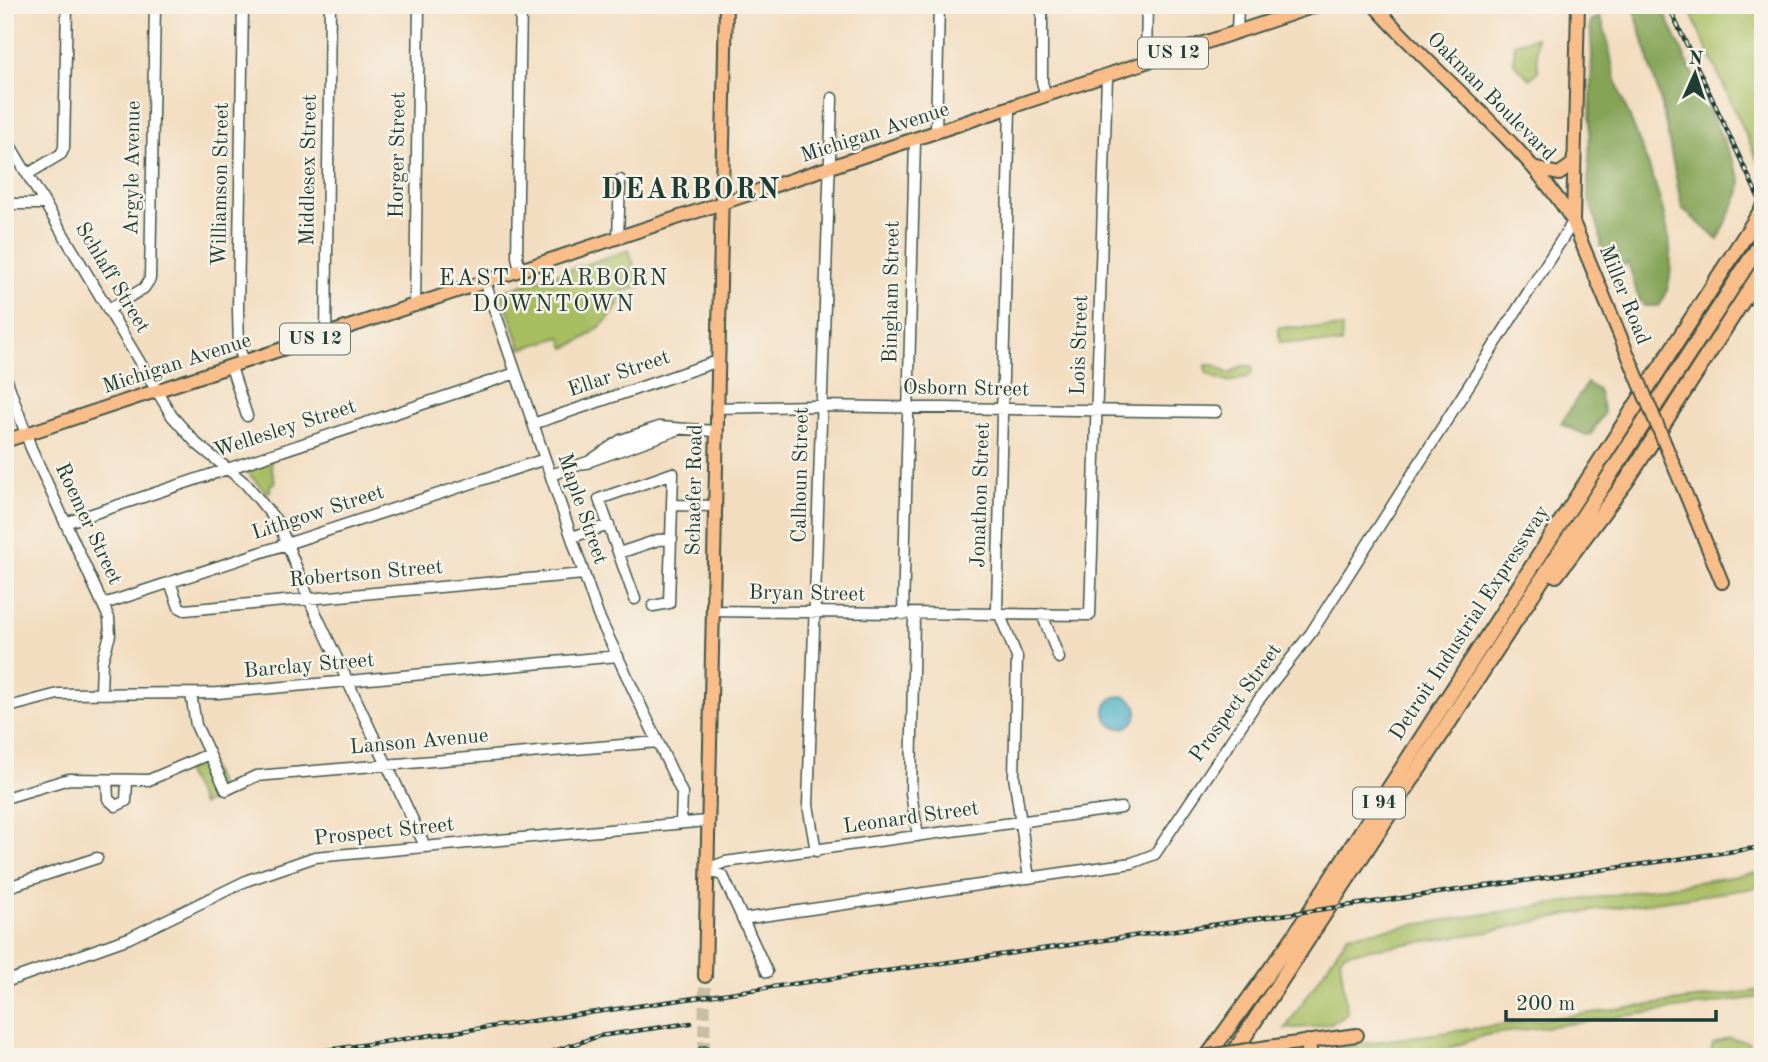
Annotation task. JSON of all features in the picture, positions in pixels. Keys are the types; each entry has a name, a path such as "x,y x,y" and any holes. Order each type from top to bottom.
{"highway":[{"name":"Detroit Industrial Expressway","path":"1205,1057 1291,941 1763,208"},
{"name":"Detroit Industrial Expressway","path":"1231,1057 1763,240"},
{"path":"1513,627 1537,600 1627,480 1763,269"},
{"path":"1308,1042 1310,1057"}],"main road":[{"name":"Schaefer Road","path":"705,976 726,5"},
{"name":"Michigan Avenue","path":"5,441 1318,5"},
{"name":"Oakman Boulevard","path":"1374,5 1536,169 1573,222"},
{"name":"Miller Road","path":"1578,5 1573,222 1722,582"},
{"path":"1536,169 1559,174 1573,164 1575,152"},
{"path":"1205,1057 1357,1035"}],"street":[{"path":"28,174 61,154 64,148 67,5"},
{"name":"Argyle Avenue","path":"108,310 145,288 150,279 155,5"},
{"name":"Williamson Street","path":"243,5 237,365 247,416"},
{"name":"Middlesex Street","path":"326,335 330,5"},
{"name":"Horger Street","path":"415,306 419,5"},
{"path":"520,271 517,242 521,5"},
{"path":"936,132 939,5"},
{"path":"1042,5 1042,82 1046,96"},
{"path":"1146,62 1147,5"},
{"path":"1237,32 1238,5"},
{"name":"Lois Street","path":"1090,615 1107,76"},
{"name":"Calhoun Street","path":"816,851 808,805 832,98"},
{"name":"Jonathon Street","path":"1010,108 998,614 1017,656 1014,776 1029,878"},
{"name":"Schlaff Street","path":"5,137 151,377 156,391 188,435 256,493 279,524 288,543"},
{"name":"Bingham Street","path":"915,140 909,408 909,614 911,793 918,836"},
{"path":"618,238 620,180"},
{"path":"5,204 45,204"},
{"name":"Prospect Street","path":"742,919 1132,863 1155,854 1256,702 1311,633 1573,222"},
{"name":"Maple Street","path":"485,282 584,574 618,656 682,793 681,823"},
{"name":"Ellar Street","path":"533,424 718,361"},
{"name":"Wellesley Street","path":"65,523 516,373"},
{"name":"Roemer Street","path":"5,375 65,523 104,604 110,629 103,656 101,693"},
{"name":"Osborn Street","path":"716,408 1216,412"},
{"path":"551,475 681,429 715,431"},
{"name":"Lithgow Street","path":"104,604 545,458"},
{"path":"635,599 599,499 673,473 669,603 653,606"},
{"path":"674,505 714,506"},
{"path":"572,537 609,525"},
{"path":"619,553 658,540 672,539"},
{"path":"288,543 309,599 425,846"},
{"name":"Robertson Street","path":"170,582 178,605 183,610 584,574"},
{"name":"Bryan Street","path":"712,611 1090,615"},
{"path":"1042,614 1059,657"},
{"name":"Barclay Street","path":"5,708 58,694 191,694 618,656"},
{"name":"Lanson Avenue","path":"191,694 193,716 226,790 256,776 658,742"},
{"path":"5,799 69,779 156,779 209,754"},
{"path":"107,780 108,799 116,806 126,801 127,780"},
{"name":"Leonard Street","path":"707,869 724,862 1121,807"},
{"name":"Prospect Street","path":"5,982 129,938 248,880 302,860 425,846 707,821"},
{"path":"5,888 97,858"},
{"path":"707,869 723,876 766,972"}],"green space":[{"path":"1633,5 1661,5 1741,179 1740,192 1718,240 1682,208 1662,106"},
{"path":"1687,5 1763,5 1763,173 1761,168"},
{"path":"1600,17 1616,80 1647,162 1667,226 1671,256 1669,284 1659,306 1644,306 1627,263 1617,271 1602,255 1600,232 1588,197 1592,54 1590,21"},
{"path":"1536,37 1538,71 1530,79 1513,62 1515,43"},
{"path":"629,250 641,286 622,292 615,310 601,326 565,348 561,337 521,349 502,292"},
{"path":"1279,327 1342,328 1341,344 1279,342"},
{"path":"1206,365 1215,365 1229,374 1242,366 1252,366 1252,374 1240,380 1223,381 1206,372"},
{"path":"1587,383 1599,391 1604,413 1591,434 1586,435 1561,424"},
{"path":"270,459 275,483 269,485 271,490 267,493 247,472 250,466"},
{"path":"203,763 209,764 224,796 202,805 185,771"},
{"path":"1763,872 1763,887 1570,914 1488,932 1345,953 1340,958 1347,1013 1327,1024 1285,1029 1348,935"},
{"path":"1763,990 1763,997 1486,1035 1424,1057 1316,1057 1327,1050 1388,1040"},
{"path":"1730,1038 1747,1042 1761,1057 1710,1057 1713,1044"}],"water":[{"path":"1121,696 1132,701 1137,712 1132,723 1121,728 1110,723 1105,712 1110,701"}],"tunnel":[{"path":"704,1053 705,976"}],"railway":[{"path":"1668,5 1763,207"},
{"path":"277,1057 1763,847"},
{"path":"537,1057 599,1036 691,1023"}],"district":[{"name":"DEARBORN","path":"691,191"},
{"name":"EAST DEARBORN DOWNTOWN","path":"554,291"}]}
